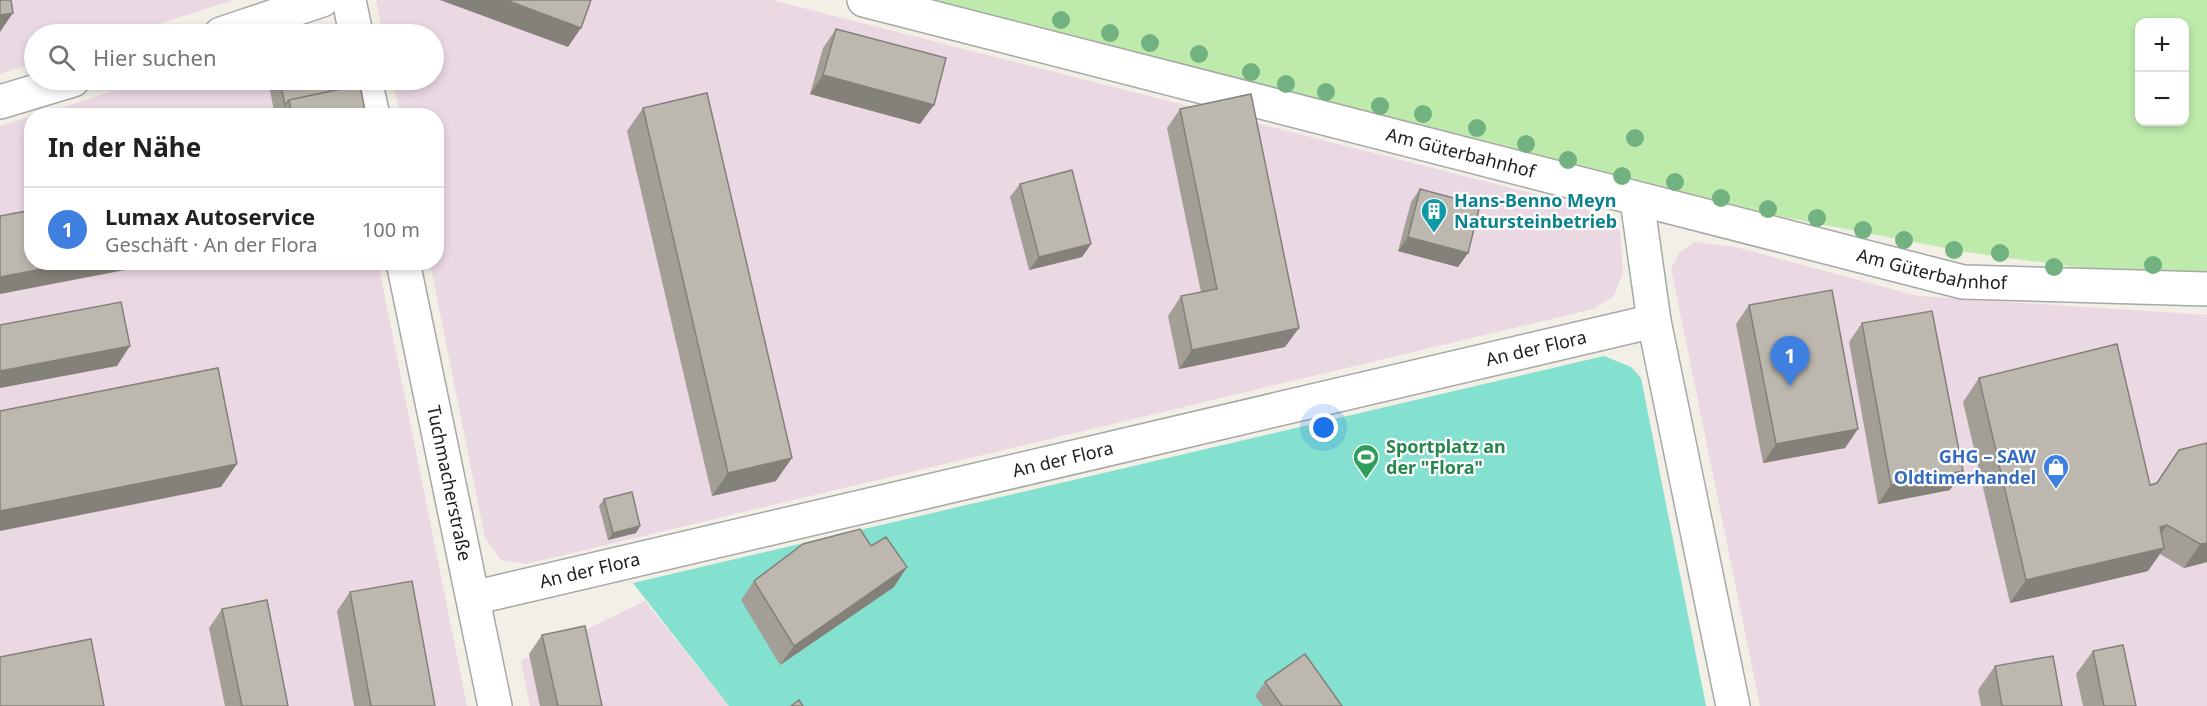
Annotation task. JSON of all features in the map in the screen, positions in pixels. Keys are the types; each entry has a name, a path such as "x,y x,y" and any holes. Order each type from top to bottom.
{"street":[{"path":"251,24 322,0"},
{"path":"349,0 354,24"},
{"name":"Am Güterbahnhof","path":"864,0 1963,282 2207,289"},
{"path":"0,102 40,90"},
{"path":"368,90 371,108"},
{"path":"1637,200 1654,321 1733,706"},
{"name":"Tuchmacherstraße","path":"406,270 495,706"},
{"name":"An der Flora","path":"473,598 1654,321"}],"shaded area":[{"path":"0,0 234,0 158,24 24,24 24,66 0,74"},
{"path":"376,0 771,0 1578,205 1620,230 1623,273 1614,296 1593,309 526,564 501,560 485,538 431,270 444,270 444,108 398,108 394,90 444,90 444,24 381,24"},
{"path":"117,90 343,90 346,108 60,108"},
{"path":"24,118 24,270 379,270 467,706 0,706 0,126"},
{"path":"1695,242 1735,247 1918,296 2207,315 2207,706 1760,706 1671,268 1680,252"},
{"name":"Sportplatz an der \"Flora\"","path":"1604,356 1631,367 1641,378 1706,706 729,706 633,583"},
{"path":"645,601 729,706 530,706 521,661"}],"green space":[{"path":"918,0 2207,0 2207,272 2111,272 1966,252 1652,192"}],"building":[{"path":"0,0 11,0 13,13 0,15"},
{"path":"506,0 591,0 581,28"},
{"path":"836,29 946,58 934,105 823,75"},
{"path":"282,90 336,90 289,100 285,105"},
{"path":"336,90 361,90 364,108 290,108 289,100"},
{"path":"707,93 792,458 728,473 643,108"},
{"path":"1251,94 1299,328 1192,350 1181,296 1217,289 1180,109"},
{"path":"1072,170 1091,244 1039,257 1020,184"},
{"name":"Hans-Benno Meyn Natursteinbetrieb","path":"1420,189 1480,205 1468,253 1408,237"},
{"path":"24,212 24,270 36,270 0,277 0,216"},
{"path":"1832,290 1858,429 1776,444 1749,305"},
{"path":"121,302 130,346 0,371 0,325"},
{"path":"1932,311 1963,471 1891,485 1862,323"},
{"name":"GHG – SAW Oldtimerhandel","path":"2117,344 2150,485 2157,483 2179,450 2207,443 2207,543 2200,544 2167,525 2160,527 2164,548 2026,580 1979,378"},
{"path":"218,368 237,464 0,511 0,411"},
{"path":"632,492 640,526 613,533 604,499"},
{"path":"860,529 871,546 886,537 907,567 794,646 754,581 803,544"},
{"path":"412,581 435,706 371,706 350,592"},
{"path":"267,600 288,706 242,706 222,609"},
{"path":"585,626 602,706 558,706 542,635"},
{"path":"91,639 104,706 0,706 0,657"},
{"path":"2123,645 2136,706 2104,706 2093,651"},
{"path":"1305,654 1342,706 1282,706 1265,682"},
{"path":"2053,656 2062,706 2002,706 1995,666"},
{"path":"799,700 803,706 791,706"}],"place":[{"name":"Hans-Benno Meyn Natursteinbetrieb","path":"1434,234"},
{"name":"Lumax Autoservice","path":"1790,386"},
{"name":"Sportplatz an der \"Flora\"","path":"1366,480"},
{"name":"GHG – SAW Oldtimerhandel","path":"2056,490"}]}
